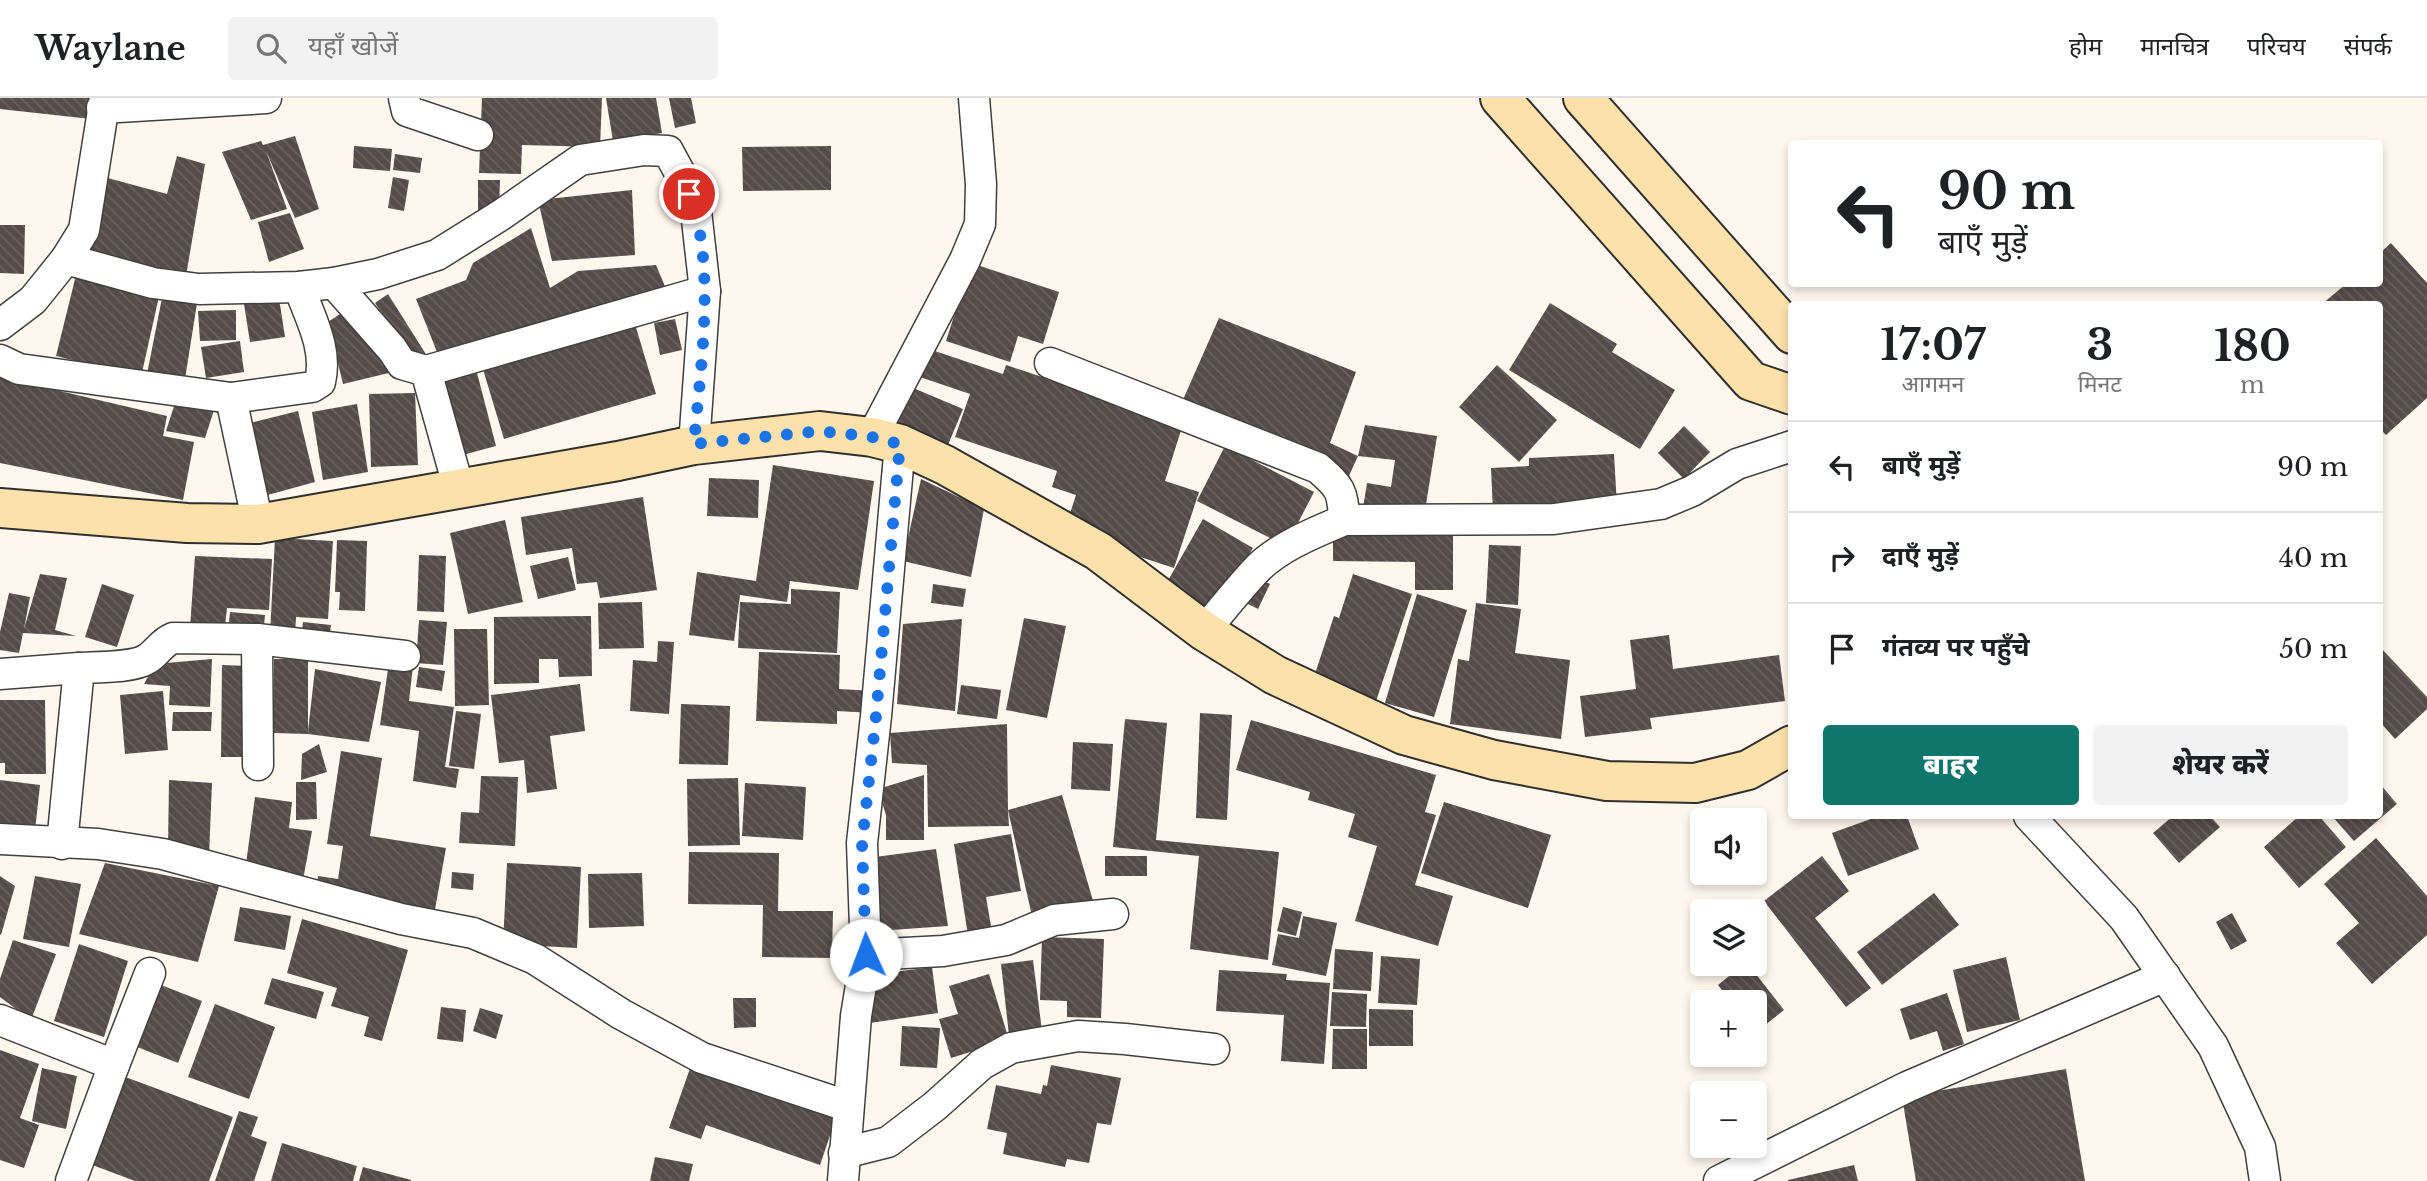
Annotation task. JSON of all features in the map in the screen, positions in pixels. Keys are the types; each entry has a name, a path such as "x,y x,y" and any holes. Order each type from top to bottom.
{"street":[{"path":"0,325 33,300 66,259 84,230 104,103 266,98"},
{"path":"404,98 407,111 478,135"},
{"path":"843,1167 856,1016 866,955 862,844 876,716 886,440 980,224 981,184 974,98"},
{"path":"1500,98 1751,381 1788,394"},
{"path":"1583,98 1788,329"},
{"path":"66,259 153,283 199,289 334,283 378,274 437,255 580,160 644,150 668,150 696,211 705,291 694,444"},
{"path":"334,283 393,349 402,364 426,370 705,291"},
{"path":"0,360 19,369 231,398 312,387 320,382 324,367 323,352 299,286"},
{"path":"1050,363 1318,468 1333,481 1344,496 1345,520"},
{"path":"426,370 458,489"},
{"path":"231,398 258,524"},
{"path":"0,508 187,523 258,524 618,461 694,444 820,431 886,440 944,465 1098,551 1204,631 1275,675 1404,735 1507,763 1607,781 1695,783 1748,769 1788,747"},
{"path":"1204,631 1259,567 1311,535 1345,520 1554,519 1661,504 1692,491 1737,464 1788,447"},
{"path":"0,674 131,664 146,660 164,642 173,638 257,639 405,656"},
{"path":"257,639 258,765"},
{"path":"62,844 79,668"},
{"path":"2032,819 2124,918 2213,1046 2260,1147 2265,1181"},
{"path":"0,839 98,844 163,854 401,919 473,933 535,959 621,1014 702,1058 847,1106"},
{"path":"866,955 943,951 1006,940 1054,920 1113,914"},
{"path":"71,1181 150,973"},
{"path":"1719,1181 1907,1087 2165,976"},
{"path":"0,1020 114,1065"},
{"path":"843,1167 888,1142 935,1106 982,1064 1011,1048 1078,1036 1214,1049"}],"building":[{"path":"0,98 98,98 91,119 0,109"},
{"path":"482,98 602,98 600,147 522,145 521,174 479,173"},
{"path":"606,98 656,98 662,133 613,141"},
{"path":"669,98 691,98 696,123 675,128"},
{"path":"295,136 319,209 295,218 266,151 287,209 251,220 222,152 261,141 263,145"},
{"path":"354,146 392,149 390,171 353,168"},
{"path":"831,146 831,190 743,191 742,147"},
{"path":"395,154 422,158 420,173 393,170"},
{"path":"177,156 205,164 186,276 89,258 104,177 167,194"},
{"path":"393,177 409,180 404,211 388,208"},
{"path":"478,180 500,180 499,210 478,210"},
{"path":"632,190 635,255 552,261 538,200"},
{"path":"290,213 304,249 269,262 258,222"},
{"path":"0,225 25,225 24,274 0,273"},
{"path":"531,228 550,288 578,271 656,265 669,296 458,352 437,352 416,299 466,280 473,263"},
{"path":"2391,243 2427,283 2427,398 2386,435 2383,432 2383,301 2326,301 2342,287 2383,287 2383,250"},
{"path":"971,263 1059,292 1043,344 1018,336 1010,362 946,341"},
{"path":"76,275 160,292 141,377 56,356"},
{"path":"163,293 198,297 185,379 147,374"},
{"path":"388,294 427,356 412,360 375,303"},
{"path":"279,298 285,337 250,342 244,304"},
{"path":"1550,303 1617,344 1612,352 1675,390 1640,449 1509,370"},
{"path":"236,310 236,340 200,341 198,311"},
{"path":"346,310 393,372 343,384 328,322"},
{"path":"1219,318 1356,372 1330,443 1358,456 1348,478 1182,402"},
{"path":"675,319 682,350 660,355 654,323"},
{"path":"634,321 656,394 504,439 482,366"},
{"path":"240,341 244,372 206,378 201,347"},
{"path":"923,347 1003,374 1006,365 1183,424 1165,481 1199,492 1174,568 1064,532 1076,495 1052,487 1057,471 955,437 970,394 914,375"},
{"path":"475,365 496,446 455,457 434,376"},
{"path":"1497,365 1557,420 1519,462 1459,407"},
{"path":"0,377 167,416 163,436 194,442 183,500 0,463"},
{"path":"906,385 963,409 945,452 888,428"},
{"path":"415,393 418,465 371,467 369,394"},
{"path":"176,400 215,407 205,438 166,431"},
{"path":"357,404 368,472 323,480 312,412"},
{"path":"298,411 315,482 264,496 246,424"},
{"path":"1365,425 1437,436 1424,517 1363,508 1367,483 1391,487 1395,460 1358,456"},
{"path":"1684,426 1710,452 1684,479 1658,453"},
{"path":"1225,446 1314,492 1286,546 1197,501"},
{"path":"1614,454 1617,506 1493,512 1491,468 1529,466 1529,458"},
{"path":"773,465 874,481 858,590 790,581 787,602 740,595 734,641 689,635 697,572 756,581"},
{"path":"709,478 759,480 758,518 707,516"},
{"path":"921,479 984,509 971,577 903,561"},
{"path":"643,497 657,590 600,598 597,582 577,584 572,548 526,555 521,517"},
{"path":"1203,519 1253,548 1211,620 1162,591"},
{"path":"505,520 523,602 468,614 450,533"},
{"path":"1333,532 1453,533 1453,590 1415,590 1415,562 1333,561"},
{"path":"275,538 333,541 328,619 296,617 295,636 270,634"},
{"path":"337,540 367,541 365,611 339,610 340,592 335,592"},
{"path":"1489,545 1521,546 1518,605 1486,603"},
{"path":"419,555 446,556 444,612 417,611"},
{"path":"195,556 272,559 269,610 227,608 225,626 190,628"},
{"path":"568,557 576,590 538,599 530,566"},
{"path":"40,574 67,578 55,630 76,636 23,633 19,653 0,650 0,632 9,593 30,597 24,629"},
{"path":"1353,574 1412,594 1374,707 1311,686 1334,616 1339,618"},
{"path":"1252,575 1270,584 1258,609 1240,600"},
{"path":"102,584 134,595 117,647 85,637"},
{"path":"933,584 966,589 963,607 931,603"},
{"path":"791,589 840,592 837,653 738,648 740,602 791,604"},
{"path":"1417,594 1467,610 1434,717 1385,703"},
{"path":"642,602 644,648 599,649 598,603"},
{"path":"1476,603 1521,609 1515,653 1570,660 1561,739 1450,724 1458,659 1469,661"},
{"path":"230,612 265,615 263,636 228,633"},
{"path":"591,616 592,676 559,677 558,659 539,659 539,683 494,684 494,617"},
{"path":"1024,618 1066,626 1047,718 1006,710"},
{"path":"962,619 955,711 897,704 903,624"},
{"path":"419,620 447,622 443,665 416,663"},
{"path":"303,622 331,625 329,642 301,640"},
{"path":"454,629 487,629 489,705 455,706"},
{"path":"1669,635 1673,669 1779,655 1785,701 1650,718 1652,729 1585,737 1580,696 1636,689 1630,640"},
{"path":"658,641 674,642 669,714 630,711 633,660 657,662"},
{"path":"2383,650 2427,697 2427,709 2395,739 2383,725"},
{"path":"759,652 840,655 839,689 873,691 872,713 837,711 837,724 756,721"},
{"path":"212,659 210,707 169,705 170,686 144,684 155,664"},
{"path":"274,659 308,659 308,731 315,669 381,682 369,742 308,734 274,733"},
{"path":"389,662 413,666 409,701 454,707 445,767 459,769 456,788 413,781 419,731 380,725"},
{"path":"222,665 249,666 248,757 221,757"},
{"path":"419,667 445,671 442,691 416,687"},
{"path":"580,684 585,731 550,736 557,789 527,793 524,760 499,763 491,695"},
{"path":"961,685 1001,690 997,719 957,714"},
{"path":"163,691 168,750 125,754 120,695"},
{"path":"0,700 45,700 46,774 5,774 5,763 0,763"},
{"path":"681,704 730,706 728,765 679,764"},
{"path":"456,711 481,714 474,769 449,766"},
{"path":"173,712 212,712 211,731 172,731"},
{"path":"1200,713 1232,715 1227,820 1196,818"},
{"path":"1125,719 1167,723 1156,840 1279,852 1268,960 1190,949 1199,856 1113,847"},
{"path":"1251,720 1436,775 1425,812 1436,815 1415,885 1453,896 1438,946 1355,921 1377,846 1348,837 1355,814 1308,800 1310,792 1236,770"},
{"path":"1007,724 1009,826 928,827 927,765 892,763 890,733"},
{"path":"1073,742 1113,744 1110,791 1071,789"},
{"path":"319,744 327,772 301,780 302,754"},
{"path":"341,751 382,758 370,836 446,848 434,915 317,884 318,876 338,879 343,846 327,844"},
{"path":"924,775 924,840 886,840 886,815 878,789"},
{"path":"481,776 518,777 515,846 459,843 461,812 479,813"},
{"path":"738,778 740,845 688,846 687,779"},
{"path":"0,780 40,785 35,830 0,826"},
{"path":"169,780 212,783 209,856 168,848"},
{"path":"296,782 316,782 317,819 296,820"},
{"path":"745,783 806,787 803,840 742,836"},
{"path":"2383,788 2397,804 2383,816"},
{"path":"1062,795 1094,904 1032,916 1008,810"},
{"path":"255,797 292,802 289,828 312,831 303,880 246,864"},
{"path":"1444,802 1551,835 1528,908 1421,873"},
{"path":"1871,819 1908,819 1919,849 1848,876 1832,833"},
{"path":"2169,819 2213,819 2220,827 2179,863 2153,833"},
{"path":"2296,819 2322,819 2346,847 2299,888 2264,847"},
{"path":"2335,819 2380,819 2354,841"},
{"path":"1011,834 1021,891 986,897 992,932 968,936 954,844"},
{"path":"2376,838 2427,896 2427,935 2372,984 2336,943 2359,923 2324,884"},
{"path":"936,849 948,926 877,931 875,857"},
{"path":"689,852 779,853 778,911 833,911 832,958 762,957 763,905 688,904"},
{"path":"1105,856 1147,856 1147,876 1105,876"},
{"path":"1822,856 1849,891 1815,918 1871,988 1846,1007 1767,905 1767,899"},
{"path":"105,863 219,886 198,962 79,934"},
{"path":"507,863 581,867 577,948 503,944"},
{"path":"452,872 474,874 473,890 451,888"},
{"path":"642,873 644,926 589,928 588,874"},
{"path":"0,876 15,886 1,935 0,934"},
{"path":"35,876 81,884 69,947 23,939"},
{"path":"1934,893 1959,925 1882,985 1857,952"},
{"path":"240,907 291,916 285,950 234,941"},
{"path":"1283,907 1302,912 1296,936 1277,931"},
{"path":"2232,913 2247,941 2231,950 2216,922"},
{"path":"1303,916 1337,923 1326,976 1272,965 1278,934 1299,938"},
{"path":"302,919 408,950 382,1041 364,1036 369,1017 331,1006 337,988 287,973"},
{"path":"1042,937 1104,939 1101,1018 1067,1017 1067,1001 1040,1000"},
{"path":"13,940 56,954 31,1020 0,997 0,979"},
{"path":"79,944 128,961 104,1037 54,1021"},
{"path":"1335,949 1373,952 1371,991 1333,989"},
{"path":"1381,956 1420,959 1417,1005 1378,1003"},
{"path":"2006,957 2020,1020 1967,1032 1953,970"},
{"path":"1033,960 1042,1031 1009,1035 1001,964"},
{"path":"932,967 938,1013 870,1023 864,976"},
{"path":"1219,970 1287,974 1286,980 1330,983 1324,1064 1281,1061 1284,1015 1216,1011"},
{"path":"989,974 1009,1040 951,1058 939,1019 958,1014 949,986"},
{"path":"1729,976 1757,976 1784,1010 1767,1023 1767,990 1722,990 1718,985"},
{"path":"272,978 324,992 316,1019 264,1004"},
{"path":"156,983 202,1001 178,1063 132,1045"},
{"path":"1332,992 1367,994 1366,1027 1330,1026"},
{"path":"1947,993 1964,1044 1943,1051 1937,1031 1910,1040 1900,1009"},
{"path":"733,998 756,998 756,1027 734,1028"},
{"path":"215,1004 275,1027 249,1099 188,1077"},
{"path":"441,1007 466,1010 463,1042 437,1039"},
{"path":"480,1008 503,1015 496,1039 473,1031"},
{"path":"1369,1009 1413,1010 1413,1046 1369,1046"},
{"path":"902,1026 940,1028 937,1068 900,1066"},
{"path":"1333,1029 1367,1029 1367,1069 1332,1069"},
{"path":"0,1050 39,1064 20,1118 39,1125 24,1168 0,1160"},
{"path":"693,1060 838,1112 820,1165 706,1125 701,1139 669,1128"},
{"path":"1051,1065 1121,1078 1111,1125 1097,1123 1089,1163 1067,1159 1065,1167 1003,1154 1007,1133 987,1129 996,1085 1041,1094 1043,1085 1047,1086"},
{"path":"42,1068 77,1076 66,1129 32,1121"},
{"path":"2066,1069 2085,1181 1916,1181 1902,1097"},
{"path":"120,1075 233,1117 209,1181 135,1181 87,1163"},
{"path":"239,1111 258,1117 251,1136 267,1142 254,1181 215,1181"},
{"path":"282,1143 357,1166 353,1181 271,1181"},
{"path":"655,1157 693,1164 689,1181 650,1181"},
{"path":"1854,1165 1858,1181 1788,1181 1788,1180"},
{"path":"363,1167 411,1180 411,1181 359,1181"}],"route":[{"path":"689,194 696,211 705,291 694,444 820,431 872,437 900,444 862,844 866,955"}]}
